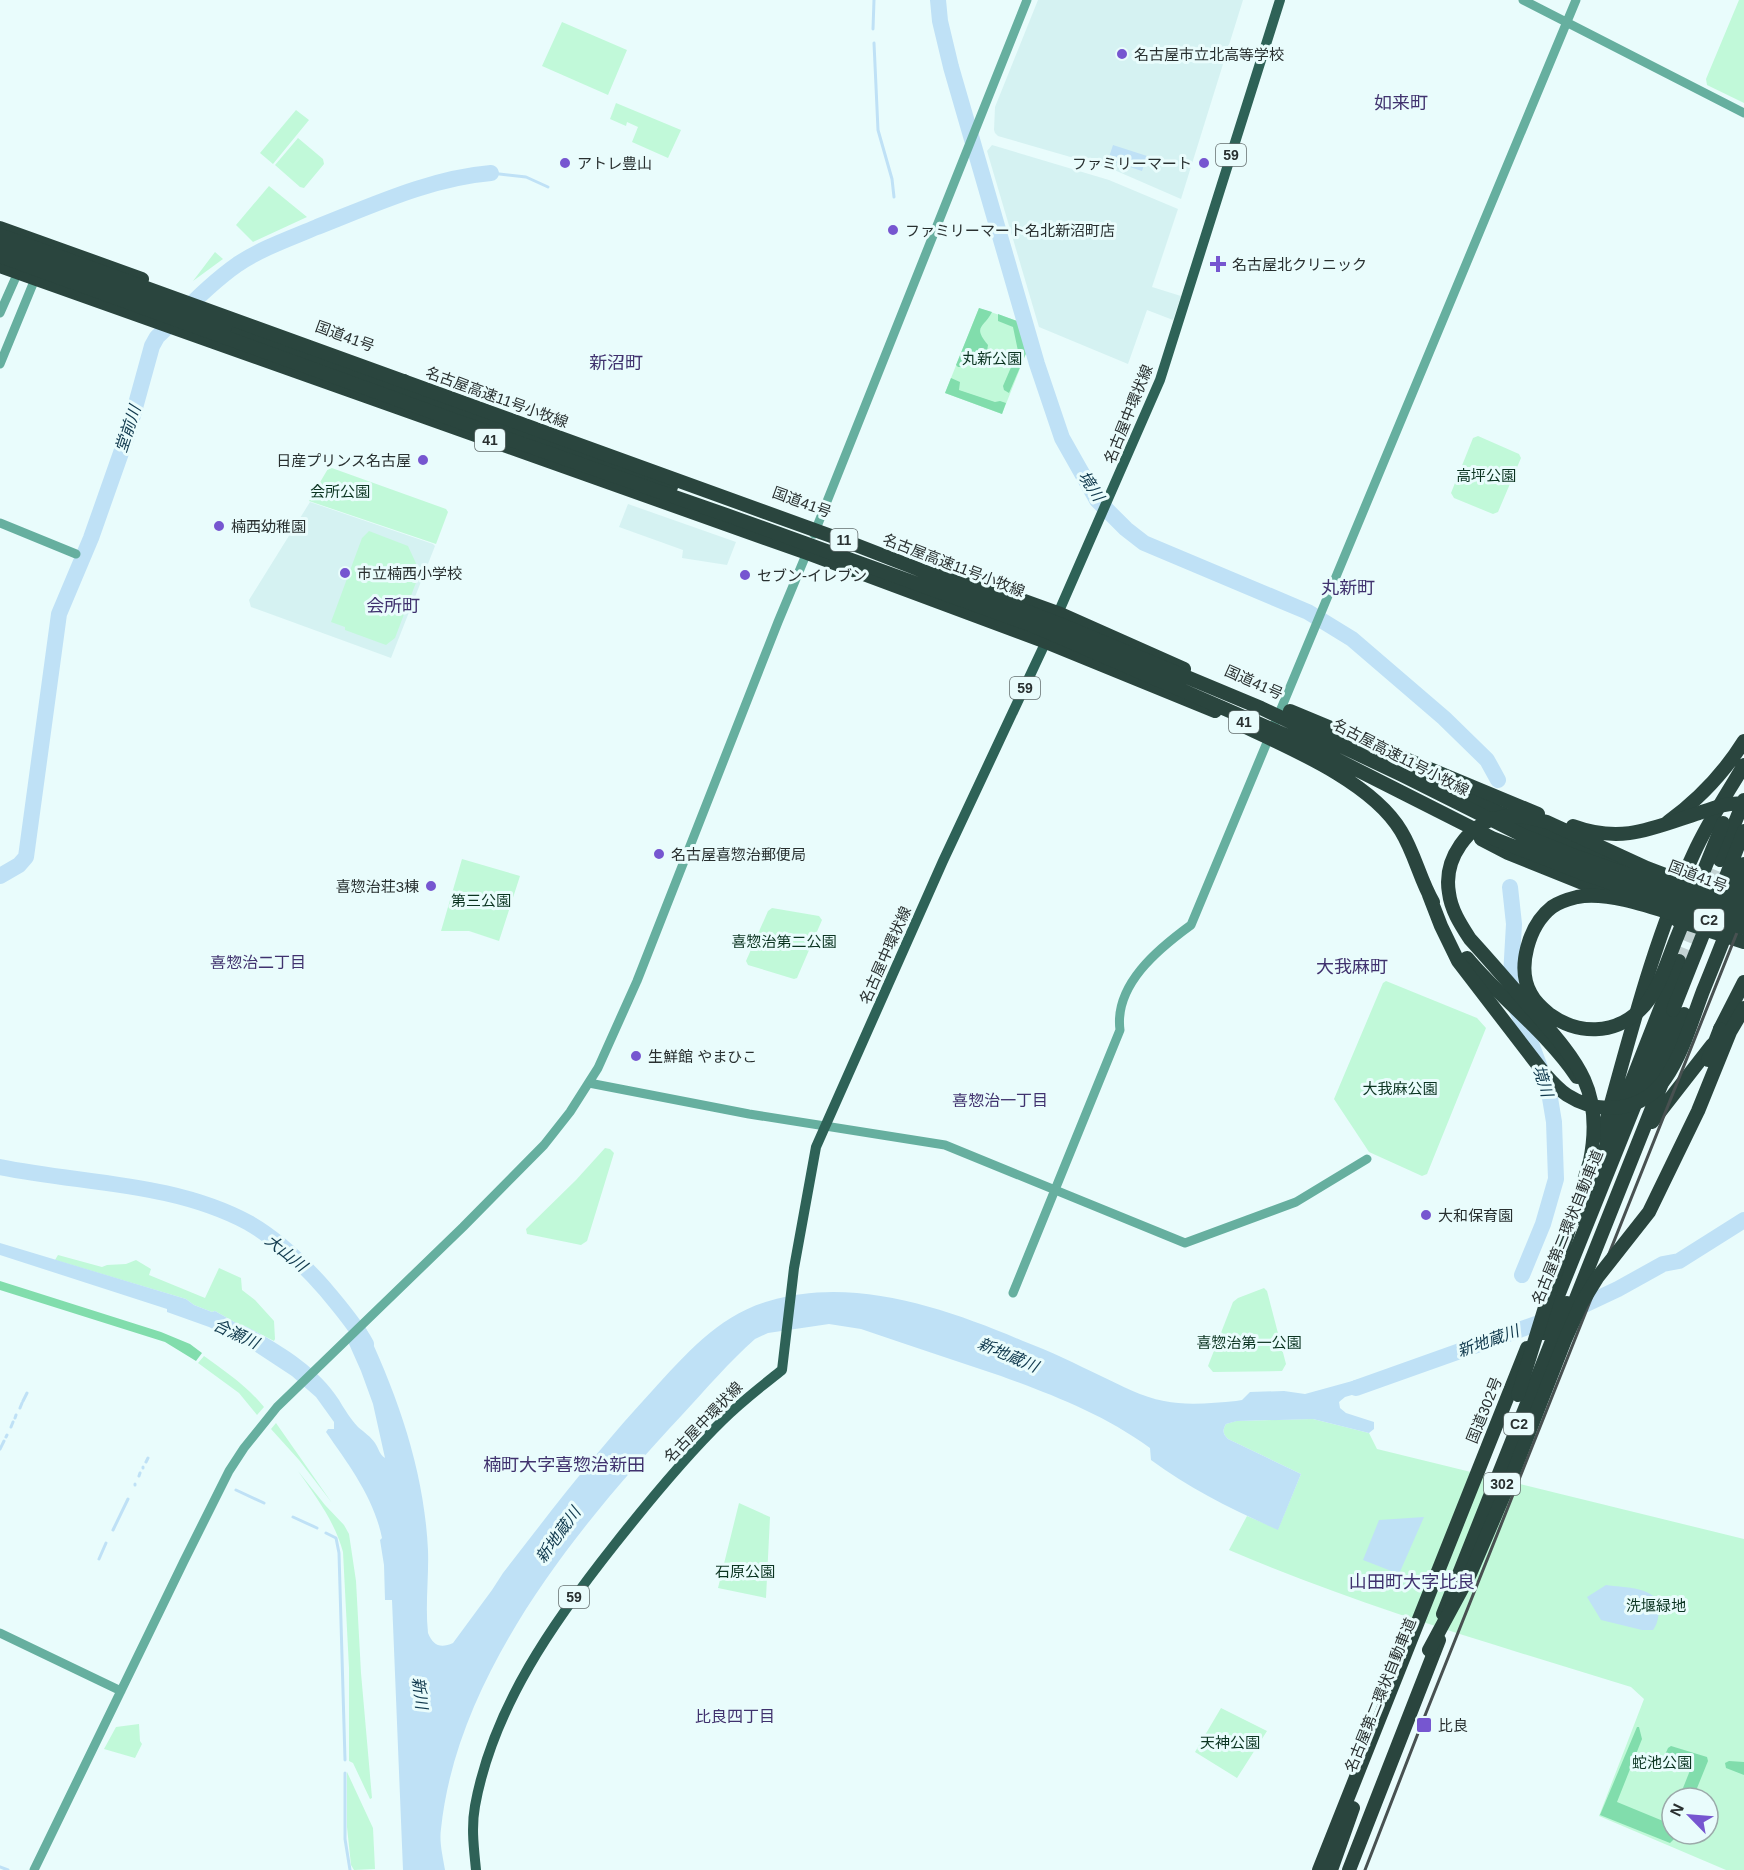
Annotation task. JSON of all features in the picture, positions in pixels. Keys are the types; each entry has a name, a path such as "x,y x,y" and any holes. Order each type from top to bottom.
{"highway":[{"name":"国道41号","path":"0,228 1058,613 1280,711 1501,813 1635,869 1656,888 1678,892 1744,913"},
{"name":"名古屋高速11号小牧線","path":"0,235 856,545 1181,674 1314,732 1522,835 1575,856 1744,913"},
{"path":"0,245 393,385 405,381"},
{"name":"名古屋高速11号小牧線","path":"0,256 1034,626 1140,670 1308,745 1492,838 1582,873 1744,930"},
{"name":"41","path":"0,266 807,553 1046,642 1271,733 1508,853 1669,918 1744,942"},
{"path":"164,323 274,358 383,397 395,391 855,554 868,567"},
{"path":"1140,670 1184,697 1311,759 1372,798 1388,813 1401,831 1440,926 1458,961 1544,1073 1557,1087 1585,1104 1608,1109 1626,1107 1647,1097 1666,1077 1683,1042 1744,888"},
{"path":"1181,674 1207,678 1527,809 1590,832 1613,835 1631,834 1725,805 1744,802"},
{"path":"1664,825 1701,795 1724,770 1744,741"},
{"path":"1594,1171 1637,1008 1678,892 1695,851 1744,765"},
{"path":"1744,777 1723,823 1688,911 1683,922 1661,977 1642,1009 1626,1021 1612,1027 1594,1030 1577,1029 1561,1023 1542,1008 1531,994 1526,981 1525,965 1528,948 1541,918 1551,908 1578,897 1599,896 1633,902 1679,916 1688,918 1707,924 1744,930"},
{"path":"1720,860 1744,802"},
{"path":"1518,1395 1588,1169 1594,1127 1591,1098 1573,1059 1461,926 1451,902 1448,886 1451,864 1462,842 1481,825 1496,819 1521,816 1539,820 1647,868 1744,905"},
{"name":"名古屋第二環状自動車道","path":"1331,1870 1347,1824 1744,831"},
{"name":"名古屋第二環状自動車道","path":"1344,1870 1363,1813 1744,864"},
{"path":"1678,892 1744,921"},
{"path":"1429,895 1467,958 1576,1075 1588,1099 1594,1127"},
{"path":"1594,1171 1679,961"},
{"name":"302","path":"1349,1870 1380,1786 1707,971"},
{"path":"1675,1156 1690,1107 1720,1029 1744,982"},
{"path":"1623,1183 1651,1122 1695,1069 1744,999"},
{"path":"1429,1650 1470,1574 1581,1304 1602,1270 1649,1212 1698,1111 1730,1032 1744,1008"},
{"name":"国道302号","path":"1316,1866 1353,1773 1405,1654 1564,1254 1594,1171"}],"main road":[{"name":"名古屋中環状線","path":"476,1870 472,1832 483,1769 507,1712 538,1650 581,1587 651,1498 723,1420 782,1370 794,1268 816,1147 943,861 1046,642 1160,380 1280,0"}],"street":[{"path":"34,1870 229,1471 244,1448 277,1407 463,1227 550,1137 570,1112 598,1068 637,981 769,644 1027,0"},
{"path":"1523,0 1744,113"},
{"path":"1013,1293 1120,1030 1119,1022 1125,994 1139,971 1168,941 1191,925 1576,0"},
{"path":"0,313 17,273 42,242"},
{"path":"0,364 36,279 42,242"},
{"path":"0,523 76,554"},
{"path":"589,1083 748,1114 945,1145 1185,1243 1296,1202 1367,1159"},
{"path":"0,1633 121,1691"}],"shaded area":[{"name":"名古屋市立北高等学校","path":"1038,0 1243,0 1181,199 1112,169 998,136 995,133 995,107"},
{"path":"992,145 1109,180 1178,209 1152,287 1181,296 1173,320 1147,310 1128,364 1039,327 987,151"},
{"name":"市立楠西小学校","path":"310,502 435,546 391,658 251,607 249,600"},
{"path":"628,504 736,542 727,565 682,558 683,550 619,527"}],"green space":[{"path":"1739,0 1744,0 1744,103 1707,85 1706,79"},
{"path":"562,22 627,50 608,95 542,66"},
{"path":"616,103 681,130 668,158 632,142 638,127 627,122 626,126 610,119"},
{"path":"296,110 309,120 273,164 260,153"},
{"path":"298,138 323,159 324,164 304,188 275,165"},
{"path":"269,186 307,217 253,242 236,225"},
{"path":"215,252 223,259 193,281"},
{"name":"丸新公園","path":"979,308 1017,321 1027,351 1002,414 945,393"},
{"path":"979,308 992,312 980,330 988,345 986,358 964,367 958,367 956,365"},
{"path":"998,314 1017,321 1027,351 1009,393 1004,390 1003,386 1018,351 1013,327 998,321"},
{"path":"951,378 960,382 959,390 995,402 1006,403 1002,414 945,393"},
{"name":"高坪公園","path":"1478,436 1519,454 1521,458 1498,512 1493,514 1454,498 1451,493 1473,438"},
{"name":"会所公園","path":"329,467 446,509 448,512 436,544 309,501"},
{"path":"369,531 408,546 420,572 395,638 386,645 345,630 345,627 331,622 362,538"},
{"name":"第三公園","path":"462,859 520,876 499,941 469,931 441,931"},
{"name":"喜惣治第二公園","path":"772,908 819,916 822,920 797,978 794,979 748,965 746,961 768,911"},
{"name":"大我麻公園","path":"1386,981 1477,1018 1486,1028 1427,1174 1422,1176 1369,1152 1334,1099 1383,983"},
{"path":"605,1148 614,1153 587,1241 581,1245 527,1234 526,1229"},
{"path":"58,1255 102,1267 126,1264 136,1260 151,1269 149,1275 205,1298 219,1268 241,1278 242,1290 255,1300 274,1321 275,1339 274,1341 215,1311 194,1305 186,1299 55,1260"},
{"path":"0,1281 161,1332 190,1344 202,1353 196,1361 165,1342 0,1290"},
{"name":"喜惣治第一公園","path":"1264,1288 1267,1291 1286,1364 1282,1371 1213,1372 1208,1366 1233,1302"},
{"path":"204,1356 251,1392 264,1407 257,1415 239,1393 198,1363"},
{"name":"洗堰緑地","path":"1313,1419 1369,1433 1377,1449 1744,1539 1744,1870 1726,1870 1670,1846 1720,1846 1720,1786 1660,1786 1660,1842 1599,1816 1644,1699 1631,1687 1378,1607 1229,1550 1247,1516 1278,1529 1301,1474 1228,1439 1224,1432 1226,1424 1236,1421"},
{"path":"276,1423 332,1503 299,1460 271,1429"},
{"path":"298,1471 349,1534 356,1581 372,1798 370,1799 353,1763 349,1761 349,1668 343,1552 330,1520"},
{"name":"石原公園","path":"739,1503 770,1517 766,1598 718,1588"},
{"name":"天神公園","path":"1221,1708 1267,1731 1237,1778 1195,1752"},
{"path":"139,1724 142,1744 135,1758 104,1749 116,1727"},
{"path":"1637,1727 1639,1727 1642,1739 1617,1802 1660,1820 1660,1839 1600,1815"},
{"path":"1671,1746 1707,1757 1708,1761 1698,1786 1684,1786 1691,1768 1664,1757"},
{"path":"1744,1762 1744,1775 1726,1768 1725,1763"},
{"path":"347,1772 373,1828 375,1869 354,1870 351,1865 347,1827"}],"water":[{"path":"1113,145 1147,156 1142,171 1108,160"},
{"path":"0,1243 186,1299 194,1305 215,1311 258,1333 309,1366 330,1388 352,1420 373,1441 385,1458 373,1404 345,1335 362,1320 387,1376 415,1461 428,1550 428,1633 437,1645 441,1646 453,1643 503,1573 576,1480 632,1413 678,1363 704,1337 719,1326 751,1307 769,1301 801,1294 833,1292 866,1294 931,1307 1043,1349 1140,1394 1173,1403 1200,1404 1236,1401 1242,1400 1250,1392 1284,1391 1305,1394 1374,1375 1379,1387 1345,1397 1339,1402 1340,1408 1346,1413 1374,1422 1374,1429 1369,1433 1313,1419 1237,1421 1226,1424 1224,1432 1228,1439 1301,1474 1278,1530 1196,1490 1151,1460 1150,1448 1114,1425 1040,1391 861,1329 829,1324 768,1333 755,1339 736,1357 643,1458 565,1553 529,1605 497,1658 471,1714 452,1771 441,1834 445,1870 403,1870 392,1600 385,1600 384,1565 380,1540 382,1538 373,1509 360,1482 326,1432 328,1429 334,1429 334,1422 316,1397 292,1376 245,1345 209,1327 167,1312 167,1309 0,1255"},
{"path":"1424,1517 1399,1574 1363,1560 1379,1520"},
{"path":"1606,1585 1640,1590 1655,1597 1659,1612 1653,1630 1642,1630 1601,1620 1587,1597"}],"waterway":[{"path":"873,29 874,0"},
{"name":"境川","path":"938,0 940,21 951,67 1037,364 1062,438 1097,500 1126,529 1144,543 1308,612 1352,639 1444,718 1487,760 1498,780"},
{"path":"874,43 878,130 892,179 894,197"},
{"path":"491,173 526,177 548,187"},
{"name":"堂前川","path":"0,876 19,865 26,857 59,614 91,538 128,433 152,346 157,337 227,272 267,248 424,186 491,173"},
{"name":"境川","path":"1510,887 1514,924 1510,993 1549,1092 1554,1122 1556,1179 1543,1224 1522,1275"},
{"name":"大山川","path":"0,1167 159,1192 190,1199 249,1223 290,1253 308,1271 347,1315 366,1344"},
{"name":"新地蔵川","path":"1356,1388 1567,1313 1618,1289 1663,1264 1679,1261 1744,1220"},
{"path":"23,1401 27,1393"},
{"path":"20,1408 22,1403"},
{"path":"11,1427 13,1422"},
{"path":"0,1449 4,1441"},
{"path":"146,1462 148,1458"},
{"path":"236,1490 264,1503"},
{"path":"113,1530 128,1499"},
{"path":"293,1517 317,1528"},
{"path":"326,1533 336,1538 339,1553 345,1760"},
{"path":"99,1559 106,1543"},
{"path":"345,1773 345,1839 350,1870"},
{"path":"0,1867 8,1870"}],"tunnel":[{"path":"1679,961 1720,860"}],"railway":[{"path":"1365,1870 1744,915"}],"place":[{"name":"名古屋市立北高等学校","path":"1122,54"},
{"name":"アトレ豊山","path":"565,163"},
{"name":"ファミリーマート","path":"1204,163"},
{"name":"ファミリーマート名北新沼町店","path":"893,230"},
{"name":"名古屋北クリニック","path":"1218,264"},
{"name":"日産プリンス名古屋","path":"423,460"},
{"name":"楠西幼稚園","path":"219,526"},
{"name":"市立楠西小学校","path":"345,573"},
{"name":"セブン-イレブン","path":"745,575"},
{"name":"名古屋喜惣治郵便局","path":"659,854"},
{"name":"喜惣治荘3棟","path":"431,886"},
{"name":"生鮮館 やまひこ","path":"636,1056"},
{"name":"大和保育園","path":"1426,1215"},
{"name":"比良","path":"1424,1725"}],"district":[{"name":"如来町","path":"1401,103"},
{"name":"新沼町","path":"616,363"},
{"name":"丸新町","path":"1348,588"},
{"name":"会所町","path":"393,606"},
{"name":"喜惣治二丁目","path":"258,962"},
{"name":"大我麻町","path":"1352,967"},
{"name":"喜惣治一丁目","path":"1000,1100"},
{"name":"楠町大字喜惣治新田","path":"564,1465"},
{"name":"山田町大字比良","path":"1412,1582"},
{"name":"比良四丁目","path":"735,1716"}],"water label":[{"name":"合瀬川","path":"236,1334"},
{"name":"新川","path":"420,1693"}],"park label":[{"name":"蛇池公園","path":"1662,1762"}]}
